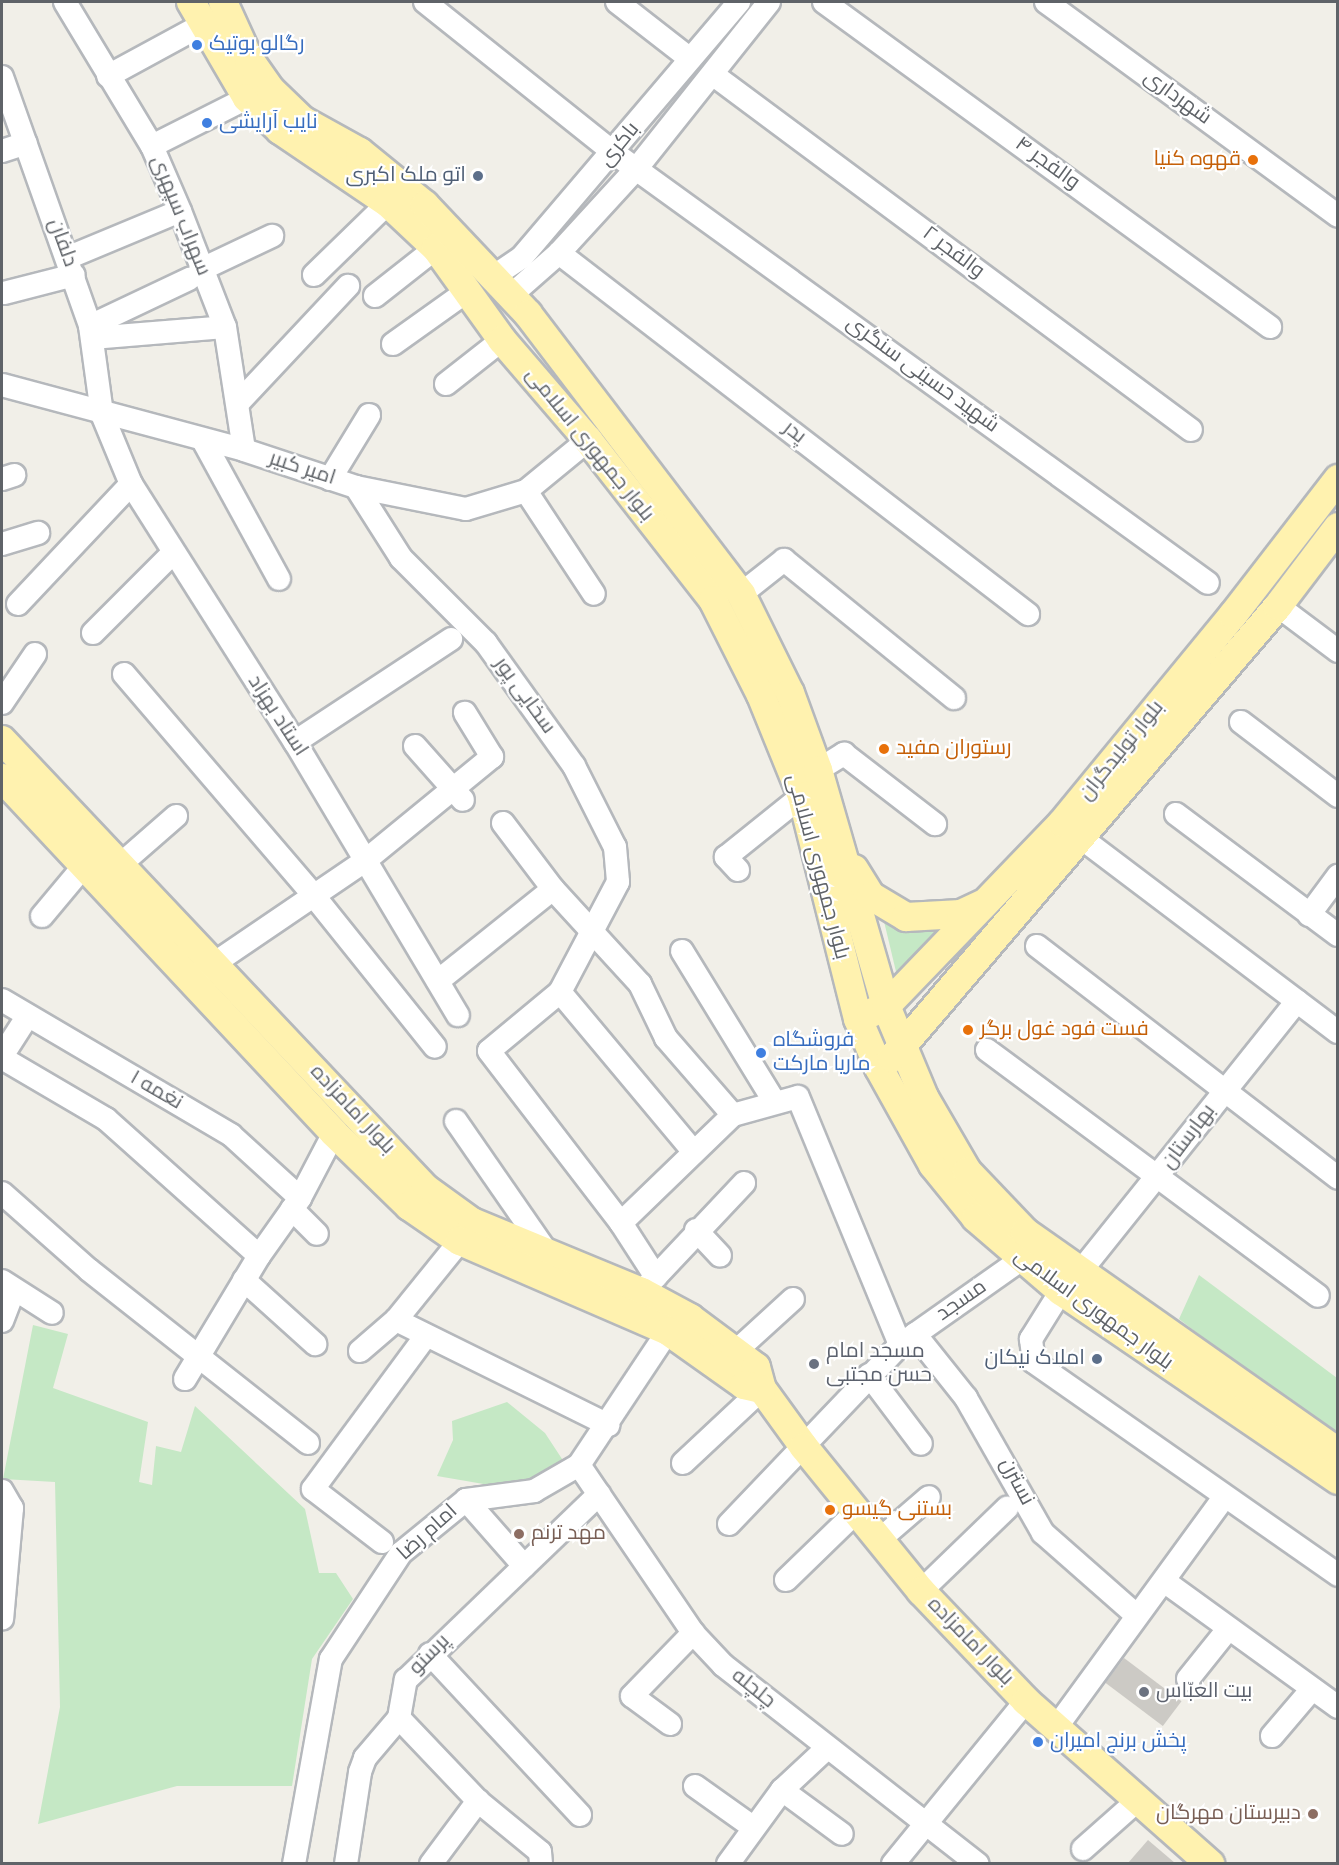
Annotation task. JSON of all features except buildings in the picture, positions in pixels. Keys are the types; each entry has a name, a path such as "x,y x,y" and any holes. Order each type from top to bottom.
{"main road":[{"name":"بلوار جمهوری اسلامی","path":"223,2 249,59 271,90 302,120 360,152 425,205 510,296 741,594 790,693 818,770 886,1006 924,1096 967,1171 1071,1281"},
{"name":"بلوار جمهوری اسلامی","path":"196,13 247,98 280,130 388,204 436,248 502,340 588,440 713,600 761,695 802,796 858,1019 879,1068 933,1165 976,1218 1022,1259 1071,1281 1295,1439 1338,1480"},
{"path":"502,340 510,296"},
{"name":"بلوار تولیدگران","path":"879,1068 904,1050 1338,478"},
{"name":"بلوار تولیدگران","path":"886,1006 990,901 1071,830 1278,606 1338,527"},
{"name":"بلوار امامزاده","path":"2,740 215,962 425,1188 472,1222 548,1254 649,1284 756,1367 762,1389 804,1447 854,1514 921,1591 1026,1701 1058,1725 1137,1801 1210,1863"},
{"name":"بلوار امامزاده","path":"2,778 334,1133 409,1206 460,1241 668,1331 744,1385 762,1389"},
{"path":"840,844 871,896 906,917 961,914 990,901"},
{"path":"858,1019 886,1006"},
{"name":"بلوار جمهوری اسلامی","path":"1295,1439 1338,1452"}],"street":[{"name":"سهراب سپهری","path":"65,2 152,146 180,212 195,274 225,327 240,401 244,450"},
{"name":"شهید حسینی سنگری","path":"425,2 614,153 1208,583"},
{"path":"617,2 689,58"},
{"name":"باکری","path":"530,265 689,58 739,2"},
{"path":"510,296 530,265 559,253 637,168 715,76 769,2"},
{"name":"والفجر ۴","path":"824,2 1270,327"},
{"name":"شهرداری","path":"1046,2 1338,216"},
{"path":"108,76 196,13"},
{"name":"دلفان","path":"2,76 70,266 91,332 102,414"},
{"name":"والفجر ۲","path":"715,76 1191,430"},
{"path":"152,146 247,98"},
{"path":"2,151 26,143"},
{"path":"314,275 388,204"},
{"path":"4,293 70,266 180,212"},
{"path":"91,332 195,274 272,236"},
{"path":"375,296 436,248"},
{"name":"پدر","path":"559,253 1028,614"},
{"path":"240,401 348,286"},
{"path":"393,344 466,292"},
{"path":"91,332 225,327"},
{"path":"446,384 502,340"},
{"name":"امیر کبیر","path":"2,385 204,442 244,450 356,487 466,510 526,490 588,440"},
{"name":"استاد بهزاد","path":"102,414 131,484 172,554 295,742 458,1015"},
{"path":"330,478 369,415"},
{"path":"204,442 279,579"},
{"path":"18,604 131,484"},
{"name":"سخایی پور","path":"356,487 401,558 486,643 574,766 615,847 618,882 594,932 560,992"},
{"path":"526,490 594,594"},
{"path":"2,544 38,533"},
{"path":"93,633 172,554"},
{"path":"741,594 784,560 954,698"},
{"path":"1278,606 1338,651"},
{"path":"295,742 451,639"},
{"path":"2,703 35,654"},
{"path":"124,674 314,896 435,1047"},
{"path":"192,980 459,794 492,757 465,713"},
{"path":"1241,722 1338,796"},
{"path":"415,746 459,794"},
{"path":"818,770 844,754 935,824"},
{"path":"738,870 726,857 802,796"},
{"path":"1176,814 1338,935"},
{"path":"121,864 176,816"},
{"path":"503,823 553,889 640,984 666,1038 733,1115"},
{"path":"1071,830 1338,1032"},
{"path":"42,916 83,867"},
{"path":"1310,915 1338,876"},
{"path":"438,981 553,889"},
{"path":"1037,946 1338,1178"},
{"path":"621,1223 693,1151 733,1115 774,1101 682,951"},
{"path":"693,1151 560,992 489,1051 621,1223 649,1284 696,1230 744,1183"},
{"name":"نغمه ۱","path":"2,1000 27,1017 231,1135 296,1204 317,1234"},
{"name":"بهارستان","path":"1297,1000 1160,1176 1071,1281 1031,1340 1034,1362 1338,1575"},
{"path":"27,1017 2,1057 106,1119 259,1256"},
{"path":"987,1050 1160,1176 1318,1296"},
{"name":"نسترن","path":"774,1101 798,1097 907,1340 966,1398 1043,1533 1135,1614"},
{"path":"456,1121 548,1254"},
{"path":"185,1379 259,1256 296,1204 334,1133"},
{"path":"2,1193 308,1443"},
{"path":"696,1230 720,1256"},
{"path":"360,1351 396,1320 460,1241"},
{"name":"مسجد","path":"729,1524 804,1447 869,1375 907,1340 1022,1259"},
{"path":"244,1280 315,1344"},
{"path":"2,1320 8,1286 52,1312"},
{"path":"736,1351 793,1299"},
{"path":"396,1320 425,1337 608,1425"},
{"name":"امام رضا","path":"294,1863 331,1659 401,1553 466,1500 534,1491 579,1465 608,1425 668,1331"},
{"path":"382,1542 313,1489 425,1337"},
{"path":"869,1375 921,1444"},
{"path":"683,1463 762,1389"},
{"name":"چلچله","path":"579,1465 693,1633 723,1665 978,1863"},
{"path":"2,1491 12,1508 2,1619"},
{"name":"پرستو","path":"346,1863 360,1772 365,1758 399,1718 406,1680 430,1654 599,1494"},
{"path":"878,1541 929,1497"},
{"path":"1058,1725 1135,1614 1164,1581 1224,1497"},
{"path":"466,1500 525,1566"},
{"path":"921,1591 1007,1508"},
{"path":"786,1580 854,1514"},
{"path":"1164,1581 1338,1707"},
{"path":"1188,1679 1228,1629"},
{"path":"670,1724 632,1696 693,1633"},
{"path":"430,1654 580,1815"},
{"path":"1272,1736 1312,1689"},
{"path":"893,1863 924,1822 1026,1701"},
{"path":"399,1718 478,1801 540,1852 541,1863"},
{"path":"734,1861 754,1828 782,1790 827,1748"},
{"path":"695,1786 754,1828"},
{"path":"782,1790 842,1833"},
{"path":"431,1863 478,1801"},
{"path":"1083,1849 1137,1801"}],"green space":[{"path":"882,913 939,934 898,980"},
{"path":"1199,1275 1337,1378 1337,1442 1179,1319"},
{"path":"33,1325 68,1334 53,1388 148,1422 139,1482 152,1485 156,1446 181,1452 195,1406 305,1509 319,1573 336,1573 353,1599 312,1659 292,1786 177,1786 38,1824 60,1707 55,1482 3,1479"},
{"path":"507,1402 545,1433 564,1462 540,1481 501,1487 437,1476 453,1440 452,1421"}],"place":[{"name":"رگالو بوتیک","path":"197,45"},
{"name":"نایب آرایشی","path":"207,123"},
{"name":"قهوه کنیا","path":"1253,160"},
{"name":"اتو ملک اکبری","path":"478,176"},
{"name":"رستوران مفید","path":"884,749"},
{"name":"فست فود غول برگر","path":"968,1030"},
{"name":"فروشگاه ماریا مارکت","path":"761,1053"},
{"name":"املاک نیکان","path":"1097,1359"},
{"name":"مسجد امام حسن مجتبی","path":"814,1364"},
{"name":"بستنی گیسو","path":"830,1510"},
{"name":"مهد ترنم","path":"519,1534"},
{"name":"بیت العبّاس","path":"1144,1692"},
{"name":"پخش برنج امیران","path":"1038,1742"},
{"name":"دبیرستان مهرگان","path":"1313,1814"}]}
